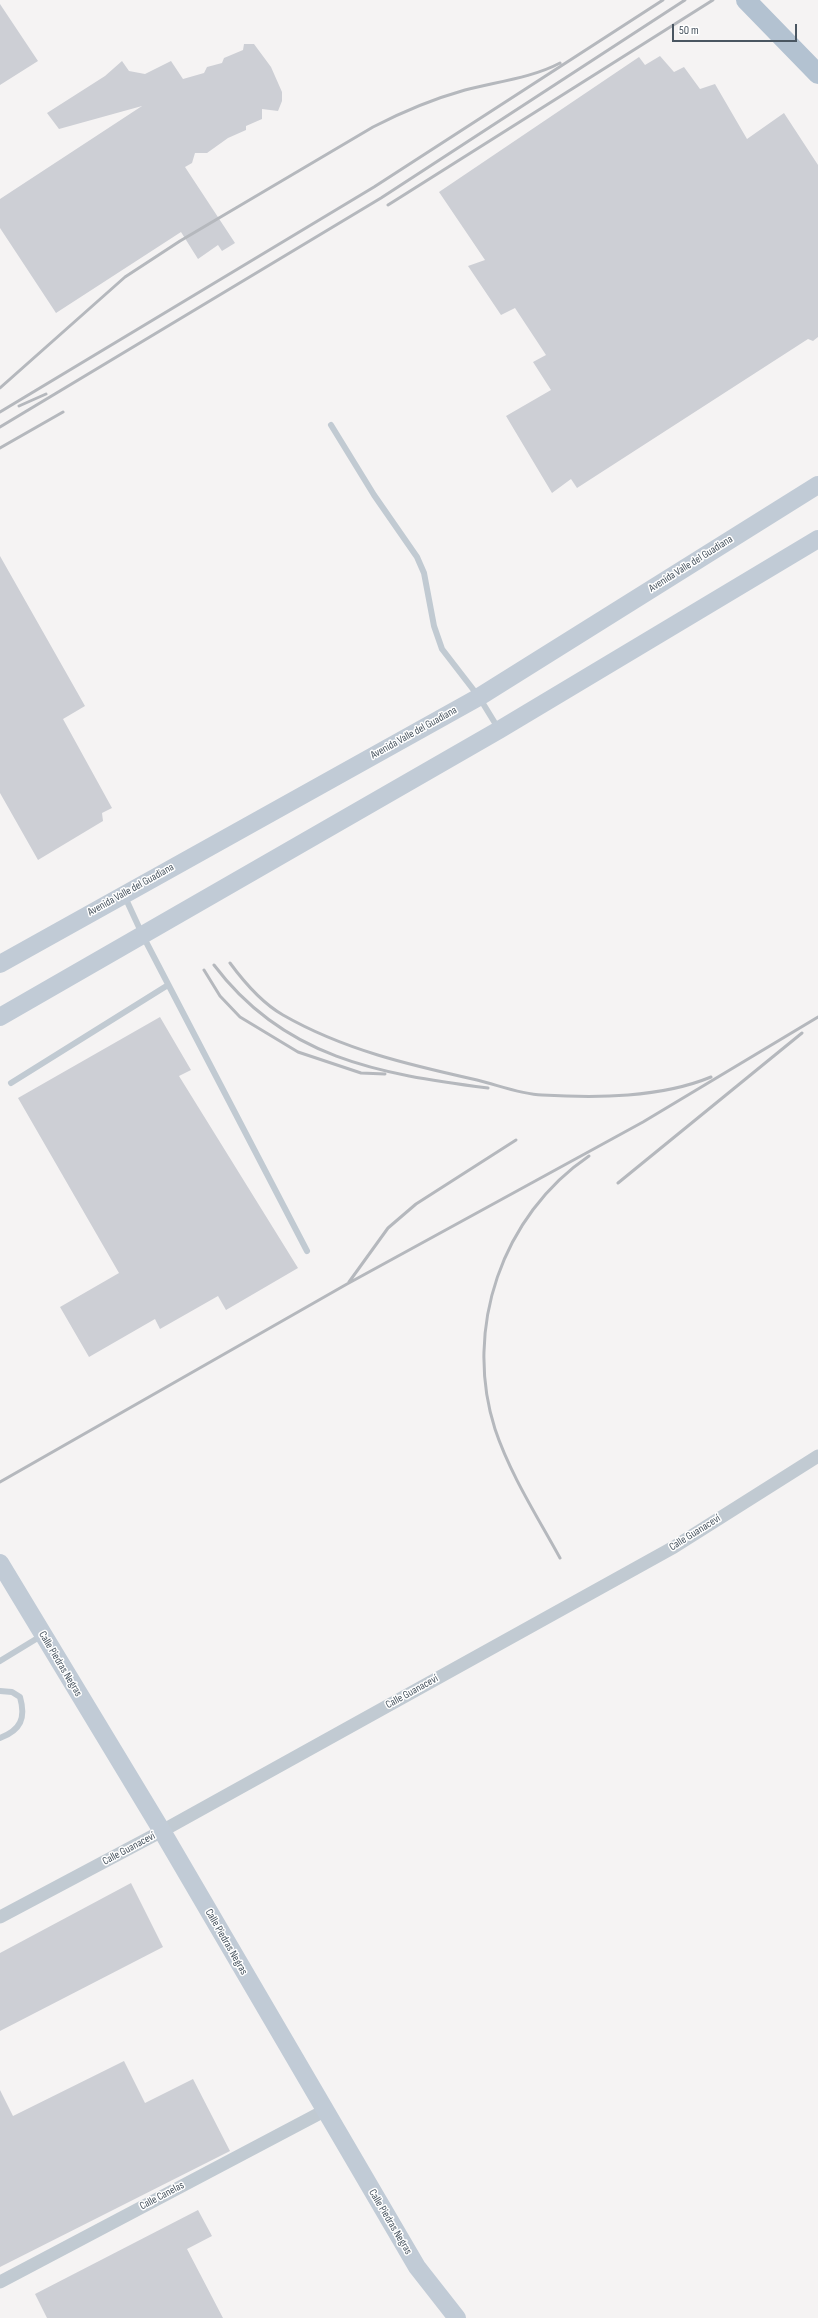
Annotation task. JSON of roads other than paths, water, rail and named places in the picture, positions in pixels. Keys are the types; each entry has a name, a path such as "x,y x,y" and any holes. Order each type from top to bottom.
{"main road":[{"path":"746,0 818,74"},
{"name":"Avenida Valle del Guadiana","path":"0,964 478,697 818,485"},
{"path":"0,1017 499,730 818,539"},
{"name":"Calle Piedras Negras","path":"0,1563 42,1635 162,1831 324,2111 417,2267 457,2318"}],"street":[{"name":"Calle Guanaceví","path":"0,1917 162,1831 674,1547 818,1456"},
{"name":"Calle Canelas","path":"0,2282 324,2111"}],"lane":[{"path":"331,425 374,495 416,557 424,573 434,626 442,649 478,697 499,730"},
{"path":"123,894 168,985 307,1251"},
{"path":"11,1083 168,985"},
{"path":"0,1661 42,1635"},
{"path":"0,1691 12,1692 20,1697 23,1719 18,1726 0,1738"}],"railway":[{"path":"0,412 374,187 663,0"},
{"path":"0,427 381,198 685,0"},
{"path":"388,205 713,0"},
{"path":"0,388 125,277 180,241 373,127 406,111 441,97 526,76 560,63"},
{"path":"19,406 46,394"},
{"path":"0,448 63,412"},
{"path":"230,963 254,992 275,1010 330,1038 402,1062 517,1091 563,1096 628,1095 671,1089 711,1077"},
{"path":"214,965 241,996 271,1021 303,1041 336,1056 409,1076 488,1088"},
{"path":"204,970 220,996 240,1017 298,1052 361,1073 385,1074"},
{"path":"0,1482 347,1284 643,1122 818,1017"},
{"path":"618,1183 802,1033"},
{"path":"349,1282 388,1228 416,1204 516,1140"},
{"path":"560,1558 524,1495 501,1446 495,1429 486,1391 484,1352 488,1314 497,1277 513,1242 533,1209 559,1181 589,1156"}]}
